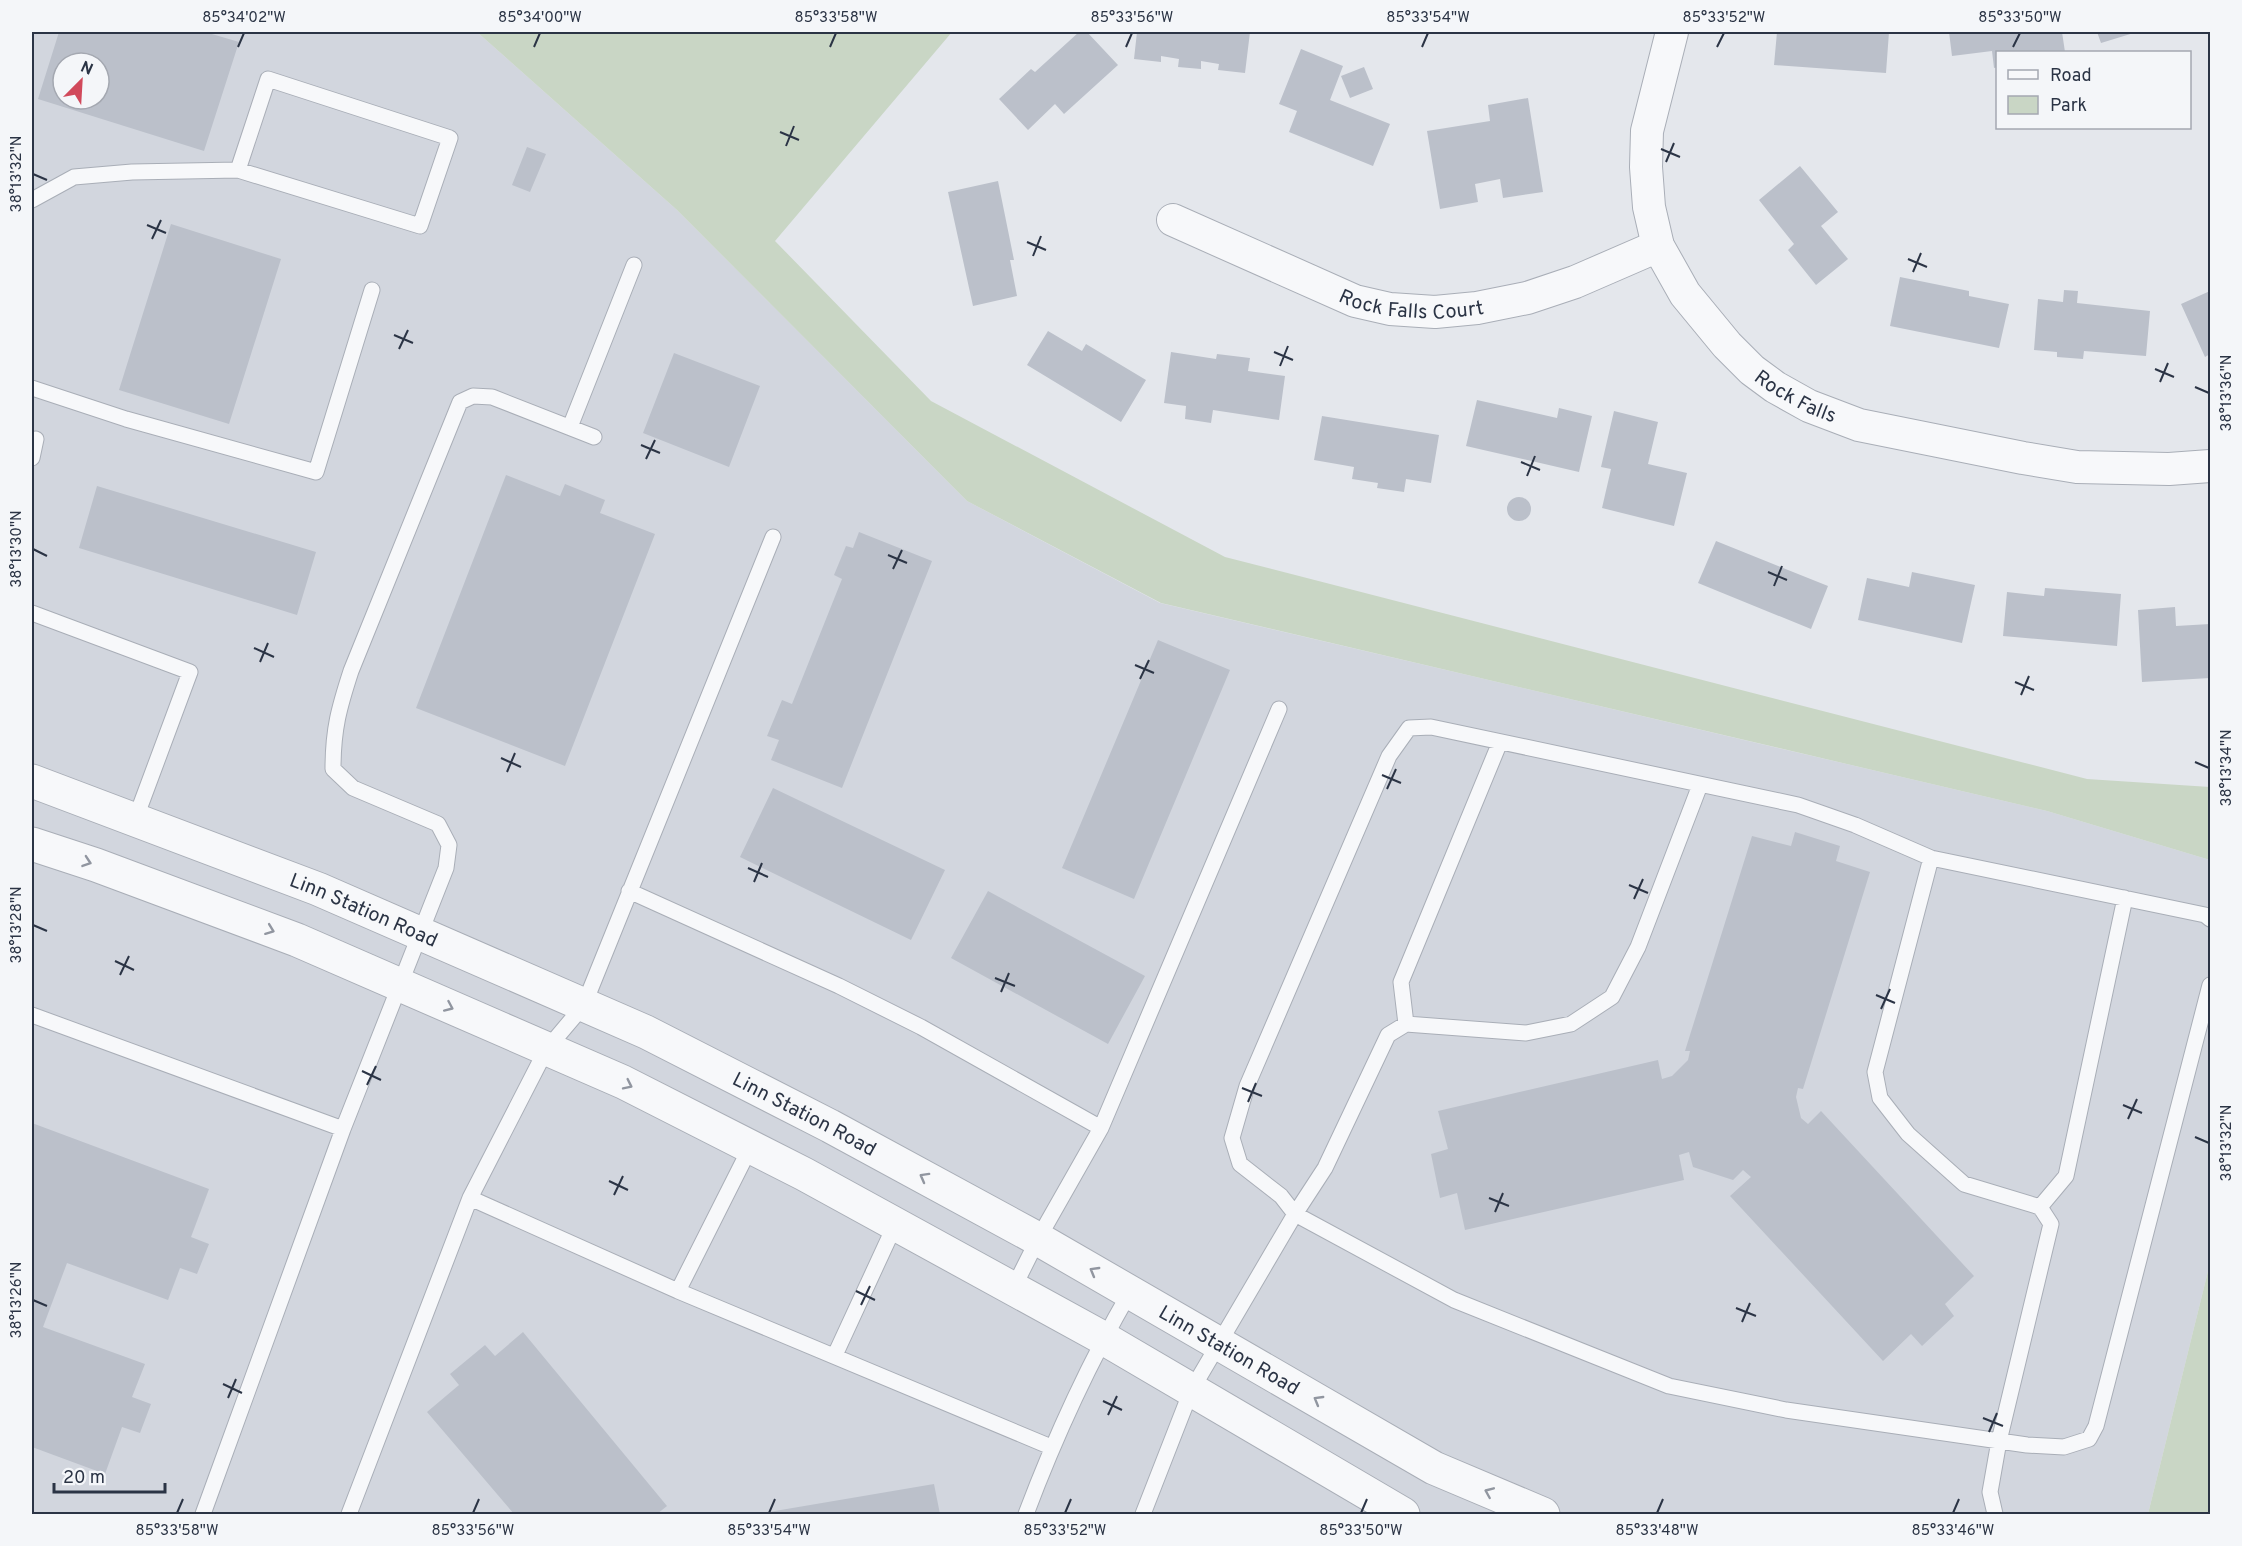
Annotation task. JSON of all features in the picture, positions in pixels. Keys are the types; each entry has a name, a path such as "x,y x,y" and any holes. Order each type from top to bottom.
{"street":[{"name":"Rock Falls","path":"1672,32 1647,131 1646,167 1649,207 1658,246 1685,294 1727,345 1752,370 1775,387 1809,406 1860,425 2076,467 2169,469 2211,466"},
{"name":"Rock Falls Court","path":"1173,220 1355,301 1390,309 1435,312 1477,308 1527,298 1575,282 1658,246"},
{"name":"Linn Station Road","path":"32,781 318,889 646,1032 830,1126 1038,1239 1434,1468 1543,1515"},
{"path":"32,844 96,865 297,940 623,1082 804,1174 1103,1338 1403,1515"}],"lane":[{"path":"32,200 74,177 132,172 238,170 420,226 450,138 268,79 238,170"},
{"path":"570,427 634,265"},
{"path":"32,388 126,419 316,472 372,290"},
{"path":"203,1515 343,1129 446,868 449,845 438,824 353,788 333,769 337,715 368,627 460,402 473,396 492,397 594,437"},
{"path":"32,458 36,440"},
{"path":"348,1515 470,1198 546,1050 584,1005 773,537"},
{"path":"32,613 190,672 135,820"},
{"path":"1013,1289 1038,1239 1101,1128 1279,709"},
{"path":"2211,918 1931,858 1855,825 1798,805 1431,727 1409,728 1384,767 1248,1086 1232,1138 1240,1164 1281,1196 1294,1214 1454,1300 1669,1386 1786,1410 2027,1445 2064,1447 2089,1439 2097,1426 2211,985"},
{"path":"1406,1024 1401,982 1500,742"},
{"path":"1147,1513 1191,1391 1294,1214 1325,1168 1388,1035 1406,1024 1526,1033 1571,1023 1612,997 1638,947 1700,785"},
{"path":"1931,858 1875,1072 1880,1098 1908,1134 1964,1184 2040,1207 2051,1224 1999,1441 1990,1492 1995,1515"},
{"path":"629,891 838,986 921,1027 1101,1128"},
{"path":"2040,1207 2066,1176 2125,898"},
{"path":"32,1015 343,1129"},
{"path":"678,1291 750,1148"},
{"path":"470,1198 678,1291 1051,1446"},
{"path":"835,1355 895,1225"},
{"path":"1026,1515 1051,1446 1103,1338 1130,1292"}],"shaded area":[{"path":"32,32 477,32 677,210 967,501 1160,603 2047,811 2210,860 2210,1263 2148,1514 32,1514"}],"green space":[{"path":"477,32 952,32 775,241 931,401 1225,557 2087,779 2210,787 2210,860 2047,811 1161,603 967,501 677,210"},
{"path":"2210,1263 2210,1514 2148,1514"}],"building":[{"path":"59,32 205,32 239,42 204,151 76,111 111,111 111,51 53,51"},
{"path":"1079,32 1087,32 1118,65 1064,114 1055,104 1028,130 999,99 1031,69 1035,72"},
{"path":"1137,32 1250,32 1245,73 1218,70 1219,64 1201,61 1201,69 1178,67 1179,59 1161,56 1161,62 1134,59"},
{"path":"1777,32 1889,32 1886,73 1774,65"},
{"path":"1949,32 2062,32 2065,51 1996,51 1996,68 1994,68 1992,51 1952,56"},
{"path":"2097,32 2137,32 2101,43"},
{"path":"1301,49 1343,66 1330,100 1390,124 1373,166 1289,132 1297,111 1279,104"},
{"path":"51,58 51,103 38,99"},
{"path":"1364,67 1373,89 1350,98 1341,76"},
{"path":"1528,98 1543,192 1503,198 1500,179 1475,184 1478,202 1440,209 1427,131 1490,121 1488,105"},
{"path":"527,147 546,154 530,192 512,185"},
{"path":"1800,166 1838,212 1821,226 1848,259 1816,285 1788,250 1794,244 1759,200"},
{"path":"998,181 1014,260 1010,260 1017,296 973,306 948,192"},
{"path":"171,224 281,259 229,424 119,390"},
{"path":"1900,277 1969,291 1969,296 2009,304 1999,348 1890,326"},
{"path":"2064,290 2078,291 2077,303 2150,311 2146,356 2084,351 2083,359 2057,357 2057,352 2034,350 2038,299 2063,302"},
{"path":"2210,291 2210,354 2205,357 2181,304"},
{"path":"1048,331 1082,351 1086,344 1146,380 1121,422 1027,365"},
{"path":"1171,352 1216,359 1217,354 1250,358 1248,371 1285,376 1279,420 1213,410 1211,423 1185,419 1186,406 1164,403"},
{"path":"674,353 760,386 729,467 643,433"},
{"path":"1477,400 1557,418 1559,408 1592,416 1579,472 1466,446"},
{"path":"1614,411 1658,422 1648,464 1687,473 1674,526 1602,508 1611,469 1601,467"},
{"path":"1322,416 1439,435 1431,483 1406,479 1404,492 1377,488 1378,483 1352,479 1354,467 1314,460"},
{"path":"506,475 560,496 565,484 605,500 600,513 655,534 565,766 416,708"},
{"path":"97,486 316,552 297,615 79,548"},
{"path":"1519,497 1527,501 1531,509 1527,517 1519,521 1511,517 1507,509 1511,501"},
{"path":"859,532 932,561 842,788 771,760 779,740 767,736 782,700 792,704 842,579 834,575 846,546 853,548"},
{"path":"1716,541 1828,586 1811,629 1698,583"},
{"path":"1912,572 1975,585 1962,643 1858,620 1867,578 1909,587"},
{"path":"2045,588 2121,594 2117,646 2003,636 2007,592 2044,596"},
{"path":"2175,607 2176,626 2210,624 2210,678 2142,682 2138,610"},
{"path":"1158,640 1230,670 1134,899 1062,868"},
{"path":"773,788 945,870 911,940 740,857"},
{"path":"1795,832 1840,846 1836,861 1870,872 1803,1089 1798,1088 1796,1097 1801,1118 1808,1124 1821,1111 1974,1276 1945,1304 1954,1316 1922,1346 1911,1334 1883,1361 1730,1196 1751,1177 1743,1170 1733,1180 1693,1167 1689,1152 1679,1155 1684,1180 1465,1230 1457,1193 1440,1198 1431,1154 1448,1149 1438,1111 1658,1060 1662,1079 1672,1076 1688,1060 1690,1051 1685,1051 1752,836 1791,846"},
{"path":"988,891 1145,976 1108,1044 951,958"},
{"path":"32,1123 209,1189 191,1237 209,1244 197,1274 180,1268 168,1300 67,1263 43,1327 145,1364 132,1397 151,1404 140,1433 122,1427 105,1474 32,1447"},
{"path":"523,1332 667,1506 657,1514 514,1514 427,1412 459,1385 450,1374 485,1345 495,1356"},
{"path":"934,1484 940,1514 763,1514 763,1513"}]}
